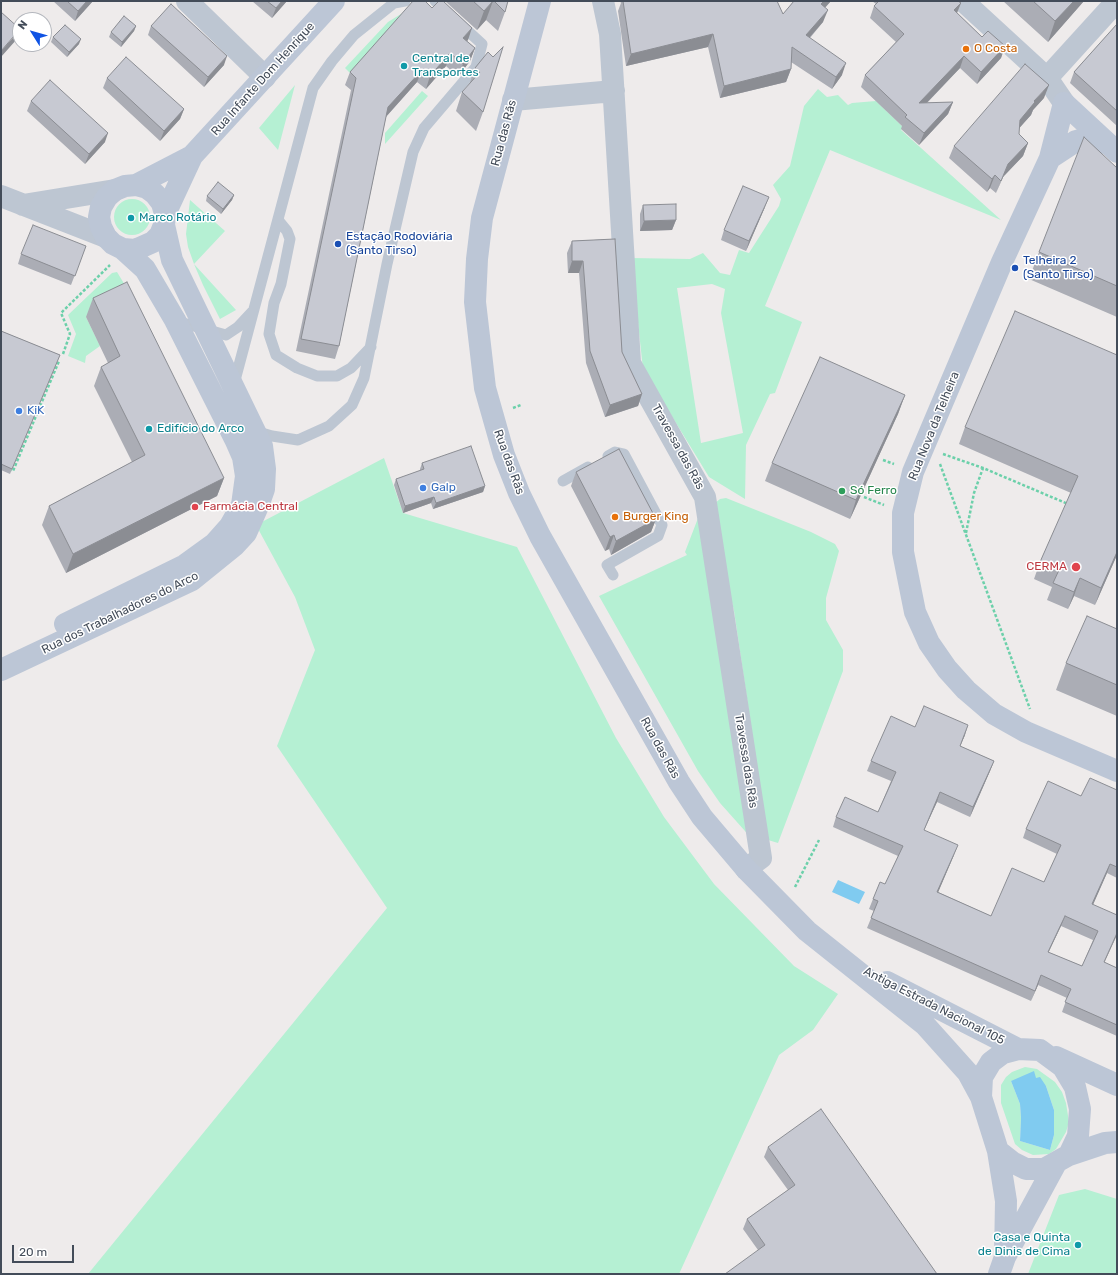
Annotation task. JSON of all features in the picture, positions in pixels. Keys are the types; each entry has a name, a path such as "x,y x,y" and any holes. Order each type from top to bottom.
{"street":[{"path":"187,1 265,77"},
{"name":"Rua Infante Dom Henrique","path":"192,156 334,1"},
{"name":"Rua das Rãs","path":"540,1 512,100 482,218 477,259 475,302 486,388 504,455 519,493 540,536 679,782 702,817 746,869"},
{"name":"Travessa das Rãs","path":"602,1 610,34 630,363 705,497 761,858 746,869"},
{"path":"963,1 1047,78 1064,103 1113,148"},
{"path":"1047,78 1117,1"},
{"path":"512,100 614,91"},
{"name":"Rua Nova da Telheira","path":"1064,103 1050,158 1002,262 932,442 913,472 903,513 903,552 915,612 929,643 947,669 966,690 994,714 1037,737 1117,771"},
{"path":"1050,158 1076,141 1087,138 1113,148"},
{"path":"136,185 192,156"},
{"path":"114,249 135,250 148,245 160,235 164,219 192,156"},
{"path":"22,205 115,190 125,186 136,185 146,188 155,194 162,203 172,260 262,446 265,469 264,489 250,505"},
{"path":"114,249 101,227 100,217 101,206 107,197 115,190"},
{"path":"1,196 114,249 145,269 176,320 236,441 243,457 250,505"},
{"name":"Rua dos Trabalhadores do Arco","path":"2,661 185,565 214,544 250,505"},
{"name":"Antiga Estrada Nacional 105","path":"746,869 806,931 850,964 925,1025 968,1073 981,1098"},
{"name":"Antiga Estrada Nacional 105","path":"850,964 1018,1049"},
{"path":"1002,1266 1006,1201 998,1151 981,1098 982,1077 991,1062 1003,1053 1018,1049 1040,1050 1117,1085"},
{"path":"1002,1266 1063,1159 1078,1136 1080,1109 1075,1087 1063,1067 1040,1050"},
{"path":"998,1151 1012,1162 1026,1169 1044,1169 1063,1159 1105,1143 1117,1142"}],"lane":[{"path":"234,387 313,88 332,61 354,36 394,3 405,1"},
{"path":"236,441 255,430 272,436 298,440 329,426 352,405 364,378 387,264 413,152 424,128 476,67 482,44 435,1"},
{"path":"278,220 287,231 290,239 280,284 274,302 269,334 276,355 297,368 317,376 337,376 351,368 371,347"},
{"path":"176,320 205,330 226,335 238,328 253,312"},
{"path":"563,481 615,452 624,454 652,506 662,525 658,536 607,565 613,575"}],"path":[{"path":"63,354 70,334 61,313 114,249"},
{"path":"7,468 13,470 59,362"},
{"path":"510,408 521,405"},
{"path":"932,442 983,468 1075,507"},
{"path":"932,442 1030,710"},
{"path":"966,534 974,493 983,468"},
{"path":"794,888 819,840"}],"green space":[{"path":"401,14 409,14 353,76 345,68 388,22"},
{"path":"295,85 278,150 259,128"},
{"path":"818,89 827,97 838,95 848,105 852,103 876,101 903,127 901,130 1001,220 830,150 765,306 802,322 775,393 770,394 746,445 745,499 709,477 643,369 631,258 690,259 703,253 720,273 730,275 739,250 749,253 779,206 781,199 773,185 790,166 804,106","holes":["712,284 725,289 721,313 743,433 701,443 677,288"]},
{"path":"422,91 428,96 385,144 385,133"},
{"path":"136,199 145,204 149,210 149,224 145,230 136,235 128,235 119,230 115,224 114,213 119,204 125,200"},
{"path":"190,200 225,231 194,264 188,247 186,234"},
{"path":"194,264 236,310 220,319"},
{"path":"117,272 131,295 86,317 100,346 86,356 85,363 68,356 76,334 68,315 112,273"},
{"path":"384,458 403,513 517,547 616,738 664,817 714,884 794,966 838,994 813,1030 779,1055 679,1274 88,1274 387,908 277,746 315,650 295,597 256,525"},
{"path":"726,498 811,532 835,544 839,551 826,598 826,620 843,650 843,671 778,843 768,840 734,611 712,514 714,504 720,499"},
{"path":"700,513 753,840 720,803 698,771 599,596 687,555 685,552"},
{"path":"1025,1067 1037,1069 1055,1082 1062,1092 1066,1103 1069,1122 1066,1132 1056,1149 1049,1154 1033,1155 1022,1150 1015,1144 1001,1103 1001,1085 1006,1077 1012,1072","holes":["1036,1079 1046,1086 1054,1110 1054,1135 1050,1150 1020,1141 1020,1104 1011,1081"]},
{"name":"Casa e Quinta de Dinis de Cima","path":"1085,1189 1117,1199 1117,1274 1028,1274 1059,1195"}],"water":[{"path":"838,880 865,892 859,904 832,892"},
{"path":"1034,1071 1036,1078 1040,1077 1046,1086 1054,1110 1054,1135 1050,1150 1020,1141 1020,1104 1011,1081"}],"building":[{"path":"67,1 87,1 78,11"},
{"path":"267,1 282,1 276,8"},
{"path":"413,1 425,1 432,8 439,1 443,1 472,28 463,38 475,48 463,64 450,53 430,76 422,70 388,107 339,346 301,339 356,78 350,72"},
{"path":"473,1 493,1 484,11"},
{"path":"494,1 508,1 505,12"},
{"path":"623,1 777,1 783,14 794,1 824,1 821,4 828,10 806,35 846,63 836,77 792,47 791,69 724,86 713,34 631,54"},
{"path":"879,1 958,1 961,3 954,10 982,37 988,31 1005,46 981,72 964,56 919,103 953,102 924,133 905,117 907,115 865,75 904,34 874,6"},
{"path":"1033,1 1074,1 1055,21"},
{"path":"171,4 227,56 208,77 151,26"},
{"path":"1,12 12,22 12,38 1,51"},
{"path":"124,16 136,26 122,42 111,32"},
{"path":"1117,24 1117,111 1074,72"},
{"path":"65,25 81,39 69,52 53,37"},
{"path":"503,47 483,112 462,92 480,72 475,68 488,52 493,57"},
{"path":"126,57 184,109 164,131 107,78"},
{"path":"1025,64 1049,85 1034,101 1035,102 1020,120 1019,134 1028,143 1008,164 1001,181 995,175 992,179 954,146"},
{"path":"50,80 108,133 89,154 31,101"},
{"path":"1084,137 1117,168 1117,286 1039,252"},
{"path":"218,182 234,195 223,209 207,196"},
{"path":"743,186 769,197 749,241 724,230"},
{"path":"676,204 676,220 644,221 643,205"},
{"path":"33,225 86,246 75,276 21,254"},
{"path":"615,239 622,352 642,394 610,405 590,351 583,261 572,261 572,241"},
{"name":"Edifício do Arco","path":"127,282 224,478 73,554 49,506 145,455 101,367 120,356 93,298"},
{"path":"1015,311 1117,355 1117,552 1101,588 1080,578 1074,592 1053,583 1059,570 1040,562 1078,476 965,427"},
{"name":"KiK","path":"1,331 60,355 12,469 1,464"},
{"path":"820,357 905,395 856,500 772,463"},
{"path":"471,446 485,486 436,503 434,497 405,506 396,479 424,469 422,463"},
{"name":"Burger King","path":"619,449 656,519 616,541 614,535 610,537 576,472"},
{"path":"1087,616 1117,629 1117,685 1066,663"},
{"path":"924,706 968,725 960,746 994,761 973,807 940,792 924,830 958,845 937,892 991,916 1012,868 1044,882 1061,845 1026,829 1048,781 1081,796 1090,778 1117,790 1117,867 1110,864 1092,904 1117,915 1117,933 1104,962 1117,968 1117,1025 1065,1002 1071,989 1041,975 1035,991 871,918 878,901 873,899 880,882 885,884 903,846 836,817 845,797 878,812 896,772 871,761 891,716 915,727","holes":["1065,916 1098,931 1082,966 1048,952"]},
{"path":"821,1109 937,1274 725,1274 765,1245 747,1219 795,1185 768,1147"}],"place":[{"name":"O Costa","path":"966,49"},
{"name":"Central de Transportes","path":"404,66"},
{"name":"Marco Rotário","path":"131,218"},
{"name":"Estação Rodoviária (Santo Tirso)","path":"338,244"},
{"name":"Telheira 2 (Santo Tirso)","path":"1015,268"},
{"name":"KiK","path":"19,411"},
{"name":"Edifício do Arco","path":"149,429"},
{"name":"Galp","path":"423,488"},
{"name":"Só Ferro","path":"842,491"},
{"name":"Farmácia Central","path":"195,507"},
{"name":"Burger King","path":"615,517"},
{"name":"CERMA","path":"1076,567"},
{"name":"Casa e Quinta de Dinis de Cima","path":"1078,1245"}]}
